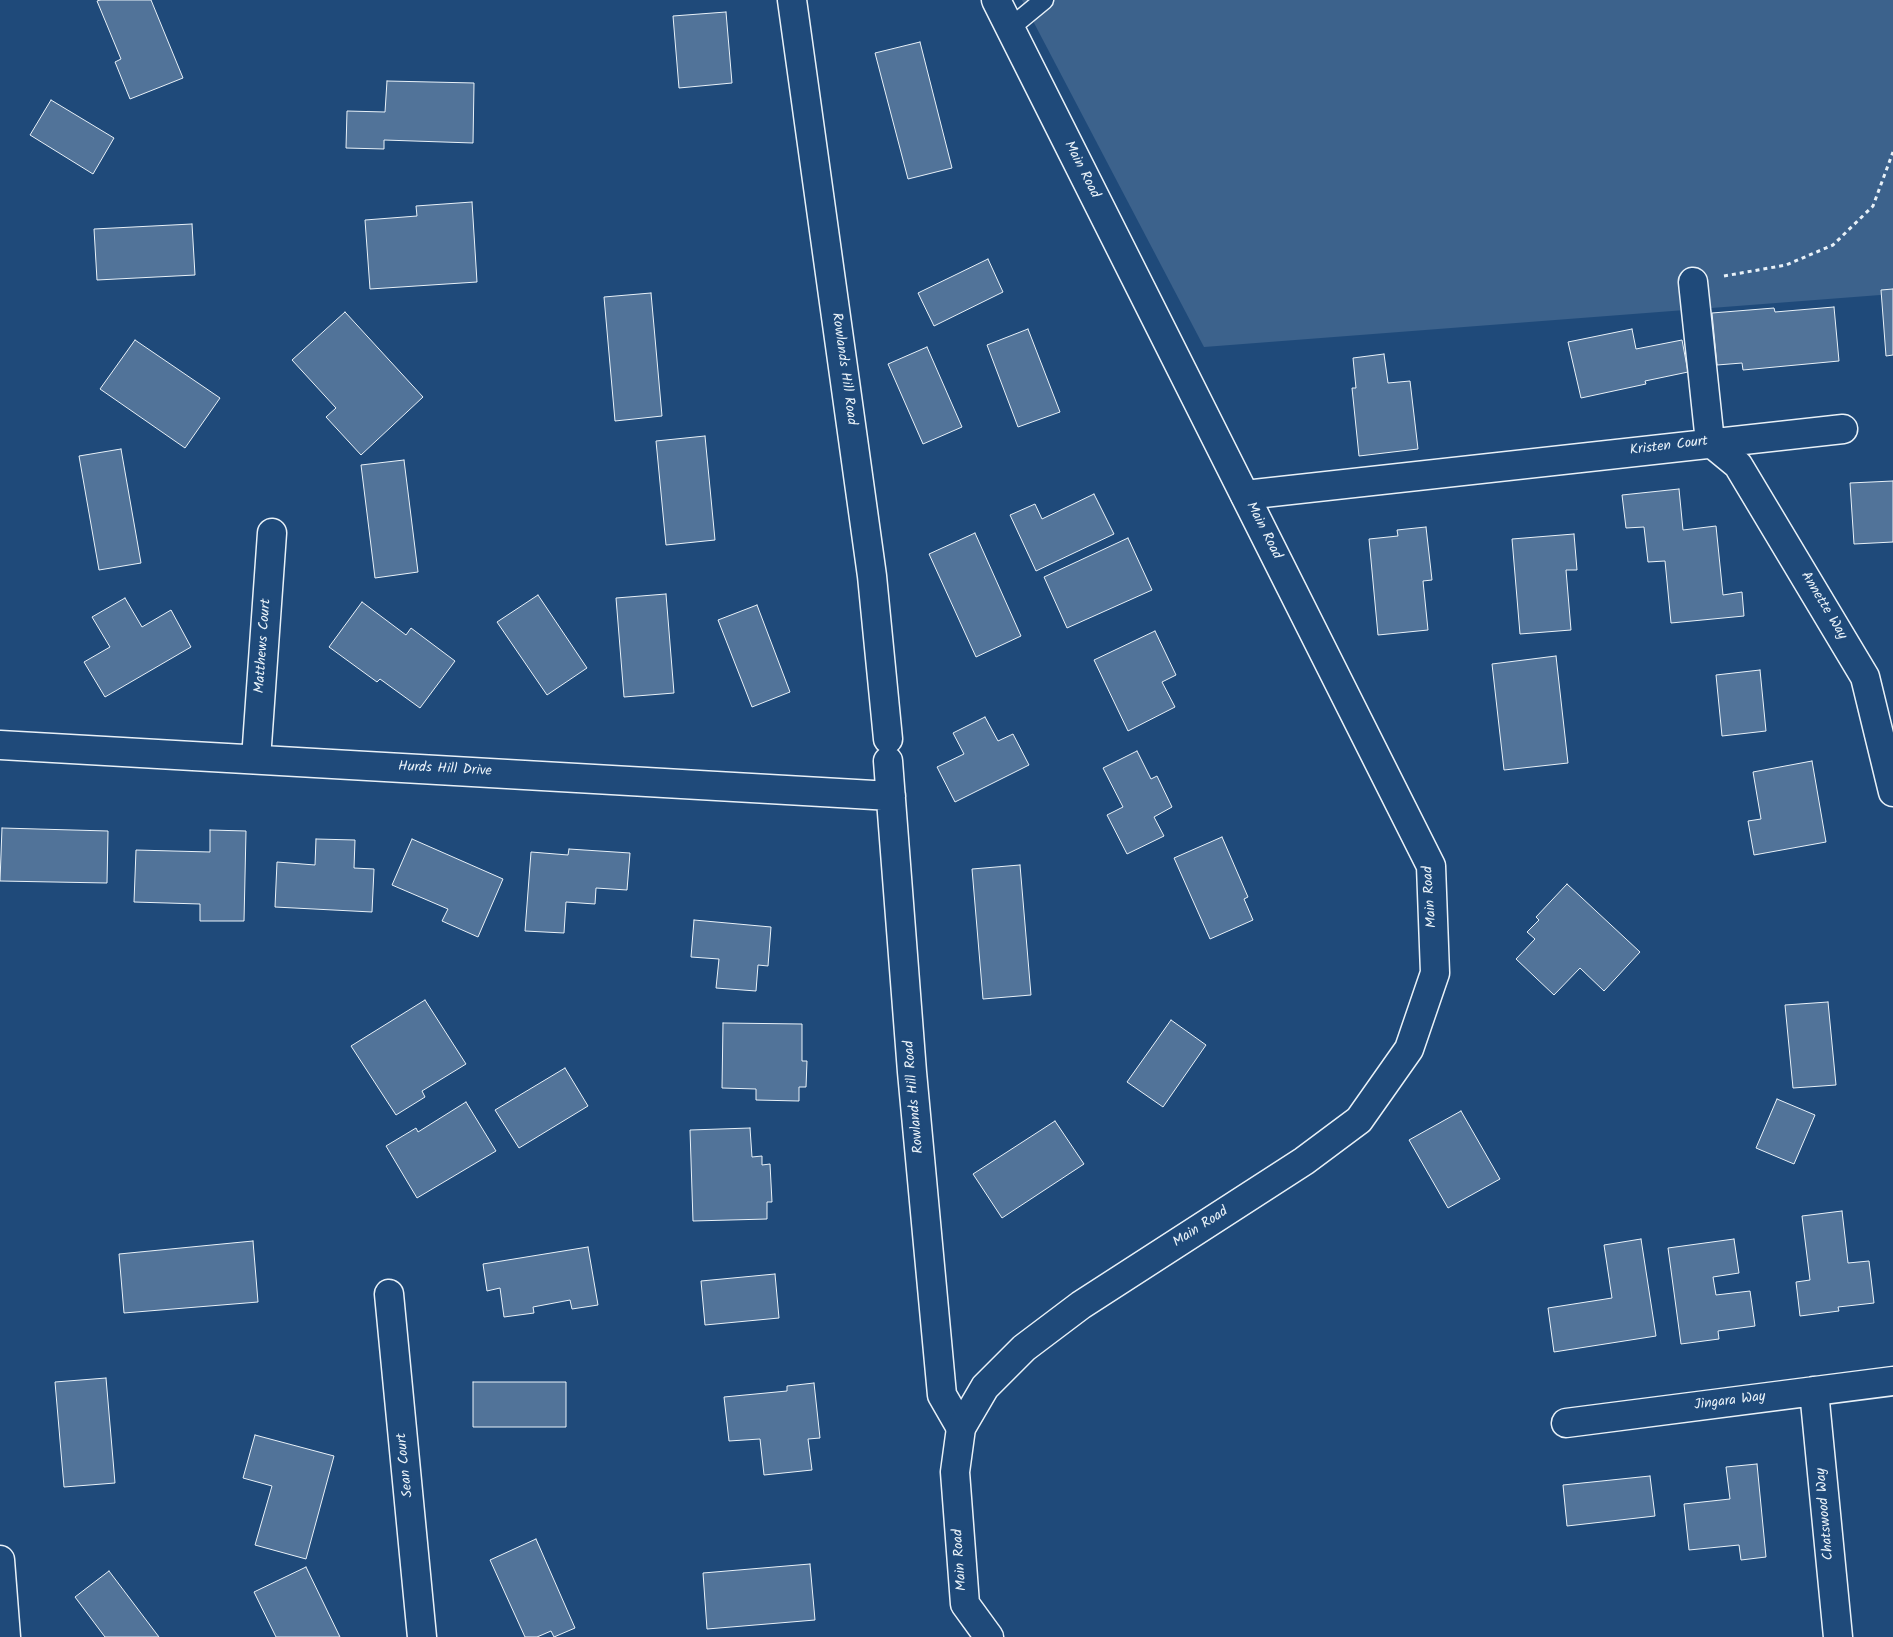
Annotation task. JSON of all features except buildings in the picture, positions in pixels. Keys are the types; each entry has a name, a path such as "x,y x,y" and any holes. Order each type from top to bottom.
{"street":[{"name":"Rowlands Hill Road","path":"792,0 872,576 888,750 911,1062 942,1395 962,1428"},
{"name":"Main Road","path":"989,1637 965,1604 955,1472 962,1428 985,1387 1024,1348 1081,1305 1304,1161 1359,1120 1409,1049 1435,973 1431,866 996,0"},
{"path":"1693,282 1710,442"},
{"name":"Kristen Court","path":"1244,495 1710,442 1843,429"},
{"name":"Annette Way","path":"1710,442 1738,465 1865,677 1893,792"},
{"name":"Matthews Court","path":"256,759 272,533"},
{"name":"Hurds Hill Drive","path":"0,744 891,796"},
{"name":"Sean Court","path":"389,1294 422,1637"},
{"name":"Jingara Way","path":"1566,1423 1893,1381"},
{"name":"Chatswood Way","path":"1814,1391 1838,1637"},
{"path":"0,1560 6,1637"}],"lane":[{"path":"1010,28 1044,0"}],"path":[{"path":"1693,282 1786,265 1833,244 1873,206 1893,152"}],"shaded area":[{"path":"1022,0 1893,0 1893,294 1204,347"}]}
